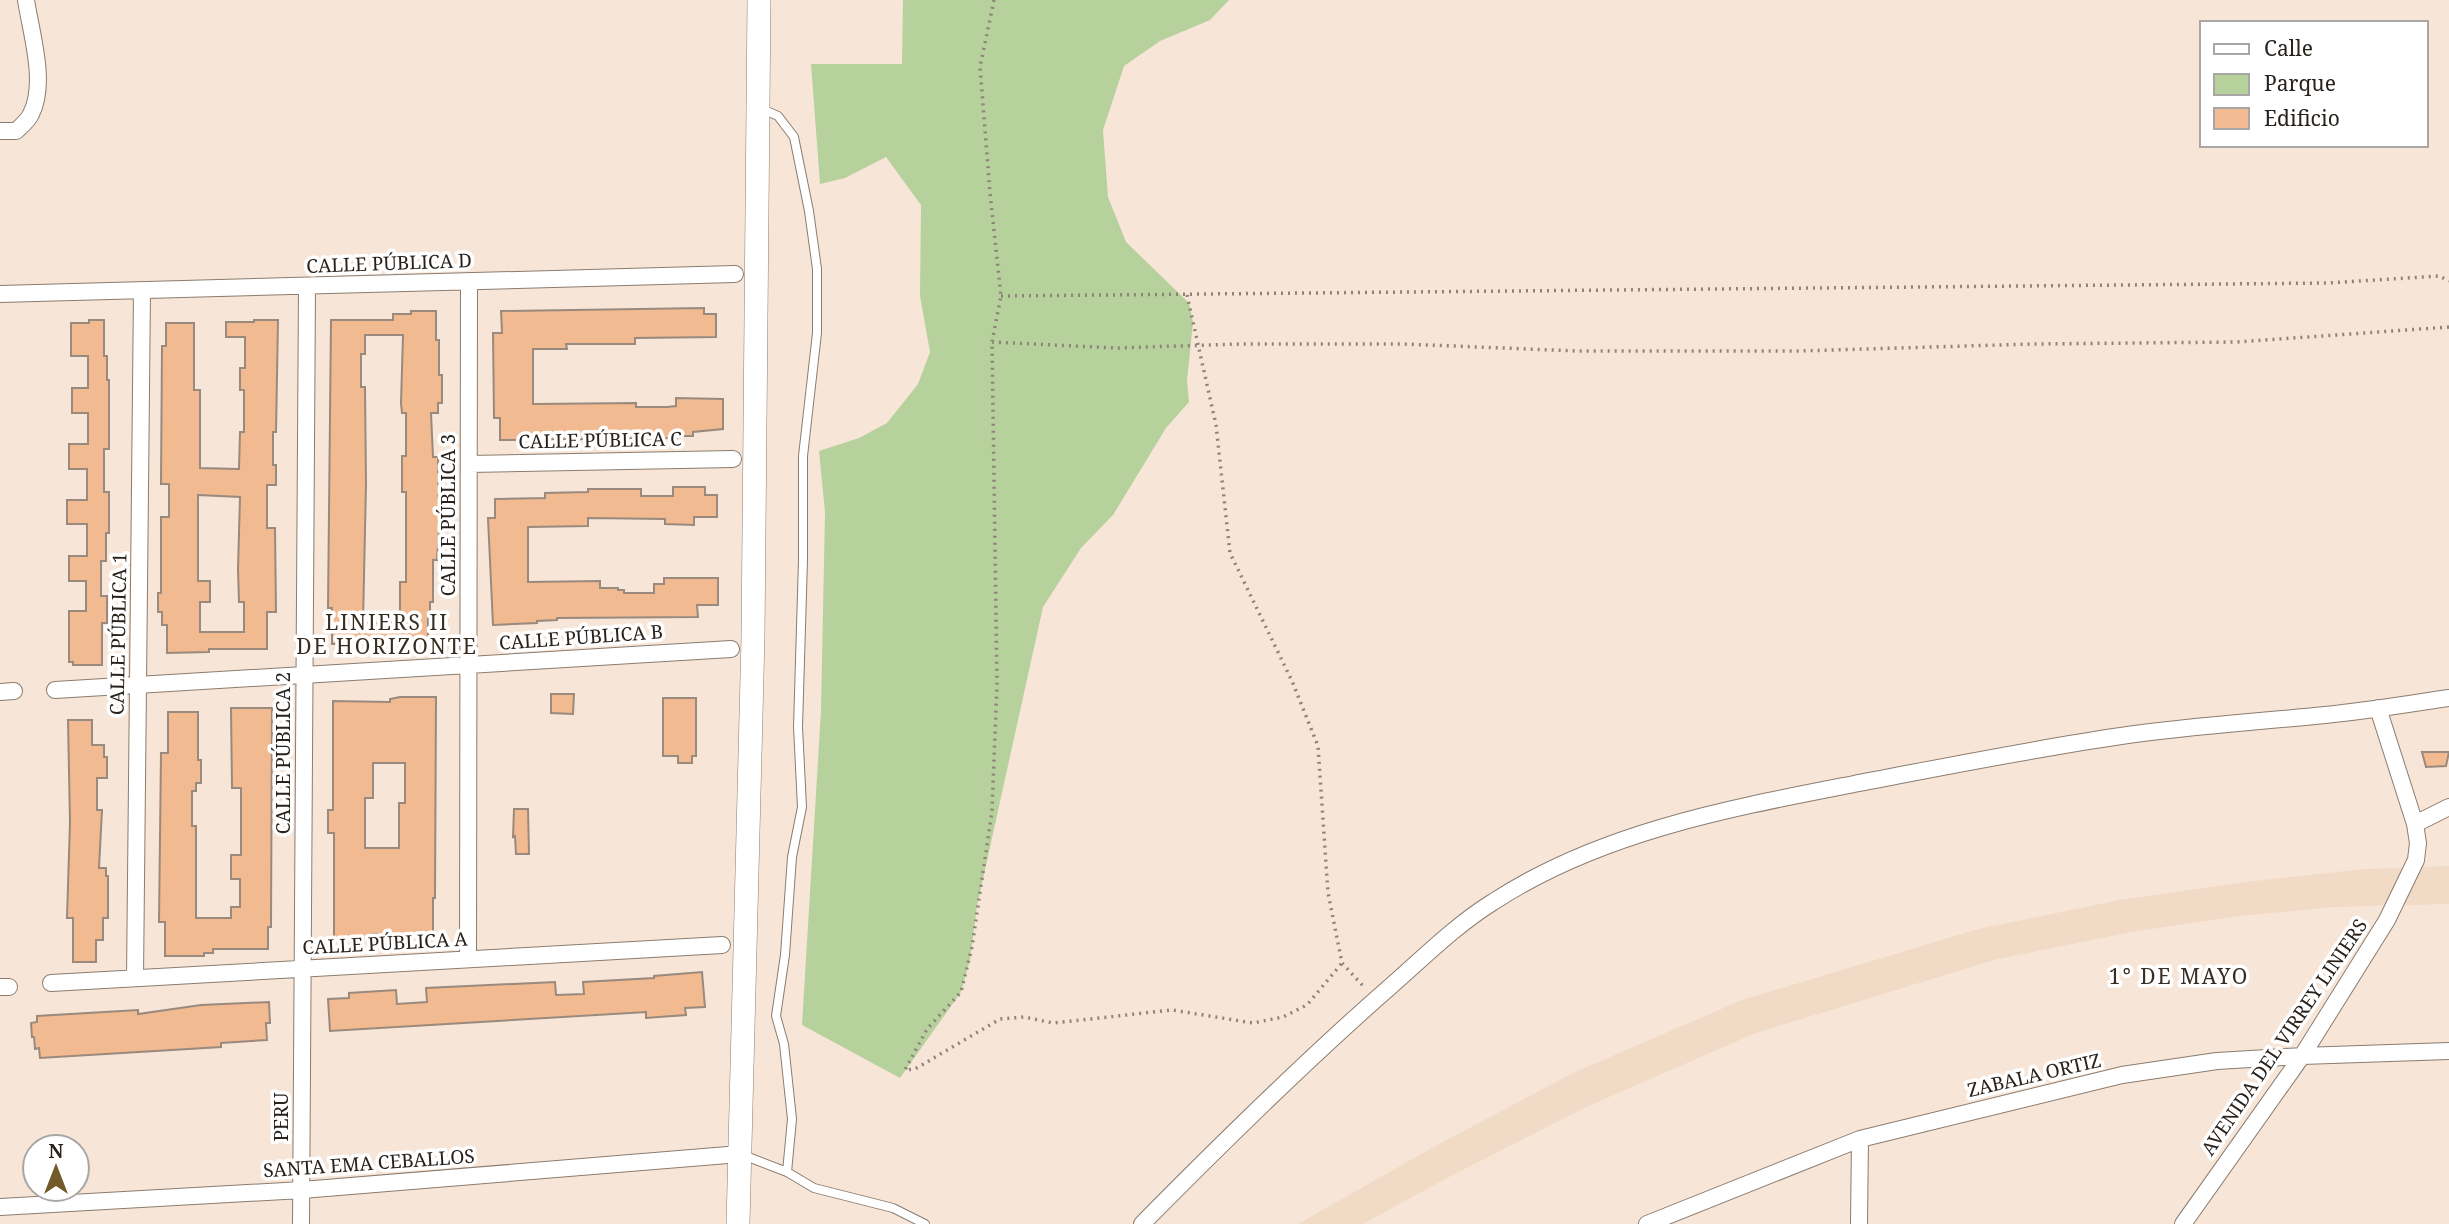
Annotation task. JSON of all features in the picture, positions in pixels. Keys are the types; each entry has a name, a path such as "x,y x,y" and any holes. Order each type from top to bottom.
{"street":[{"path":"0,131 16,131 30,117 36,100 39,83 26,0"},
{"path":"738,1224 753,637 759,0"},
{"name":"CALLE PÚBLICA D","path":"0,294 735,274"},
{"name":"CALLE PÚBLICA 3","path":"468,959 469,281"},
{"name":"CALLE PÚBLICA 2","path":"302,1053 307,286"},
{"name":"CALLE PÚBLICA 1","path":"135,978 142,291"},
{"name":"CALLE PÚBLICA C","path":"468,464 733,459"},
{"name":"CALLE PÚBLICA B","path":"55,690 731,649"},
{"path":"1142,1224 1233,1132 1376,999 1457,929 1493,902 1537,877 1583,856 1683,821 1801,794 2122,736 2449,698"},
{"name":"AVENIDA DEL VIRREY LINIERS","path":"2186,1222 2302,1056 2388,920 2416,860 2418,843 2415,824 2378,708"},
{"path":"2415,824 2449,807"},
{"name":"CALLE PÚBLICA A","path":"51,983 722,945"},
{"name":"ZABALA ORTIZ","path":"1647,1224 1860,1139 2122,1075 2217,1061 2449,1051"},
{"name":"PERU","path":"301,1224 302,1053"},
{"path":"1859,1224 1860,1139"},
{"name":"SANTA EMA CEBALLOS","path":"0,1207 302,1190 740,1154"}],"lane":[{"path":"758,107 778,116 794,137 817,269 817,334 803,456 798,727 802,807 792,857 785,955 776,1016 785,1044 792,1119 787,1172"},
{"path":"740,1154 787,1172 814,1188 893,1208 925,1224"}],"path":[{"path":"994,0 980,67 1002,296 992,342 997,684 992,811 972,947 961,992 927,1029 905,1070 915,1069 1000,1019 1024,1017 1053,1023 1172,1010 1253,1023 1283,1017 1307,1005 1342,963"},
{"path":"1002,296 2326,283 2439,276 2449,281"},
{"path":"1187,295 1216,425 1230,553 1292,681 1318,746 1328,893 1342,963 1376,999"},
{"path":"992,342 1116,348 1404,344 1577,351 1799,351 2032,344 2238,342 2449,327"}],"shaded area":[{"path":"2449,866 2449,904 2336,907 2239,916 2131,932 1994,960 1756,1033 1586,1107 1363,1224 1298,1224 1437,1145 1573,1073 1742,1000 1978,929 2119,900 2364,869"}],"green space":[{"path":"903,0 1229,0 1210,20 1160,41 1124,66 1103,130 1108,197 1126,242 1189,303 1193,322 1187,381 1189,402 1166,428 1113,515 1081,548 1043,607 977,906 970,960 961,992 900,1078 802,1025 821,711 825,512 819,451 859,438 887,423 918,384 930,352 920,296 921,205 886,157 845,178 820,184 811,64 902,64"}],"building":[{"path":"704,308 704,314 716,314 716,337 635,338 635,344 566,344 567,349 533,349 533,404 636,403 636,407 667,407 676,406 676,398 723,399 723,429 693,432 693,436 680,438 500,440 500,418 494,418 493,333 502,333 501,311"},
{"path":"411,311 436,311 439,375 442,375 442,403 438,403 438,413 431,413 433,457 438,457 439,530 437,560 433,560 433,602 430,602 428,614 428,640 375,638 375,641 354,641 354,644 332,644 332,608 328,608 331,320 393,320 393,314 411,314","holes":["365,335 403,335 401,403 402,413 406,413 406,456 402,456 402,492 406,492 406,582 400,582 400,623 363,623 366,484 365,387 361,387 361,354 365,354"]},
{"path":"89,320 104,320 104,356 107,356 109,380 109,449 104,449 104,492 109,492 109,533 106,533 106,561 101,561 101,596 107,596 107,623 102,623 102,665 73,665 73,662 69,662 69,611 86,611 86,581 69,581 69,556 87,556 87,524 67,524 67,500 87,500 87,469 69,469 69,444 88,444 88,413 72,413 72,388 88,388 88,356 71,356 71,323 89,323"},
{"path":"278,320 276,432 273,432 276,485 267,485 267,528 275,528 276,612 267,612 267,649 209,649 209,652 167,653 167,625 162,625 162,612 158,612 158,593 161,593 161,517 169,517 169,484 161,484 162,346 166,346 166,323 194,323 194,390 200,390 200,468 239,469 240,432 244,432 244,390 240,390 240,368 245,368 245,337 226,337 226,322","holes":["198,495 240,497 238,569 239,602 244,602 244,632 200,632 200,602 210,602 210,581 198,581"]},
{"path":"673,487 705,487 705,495 717,495 717,517 694,517 694,525 665,524 665,519 588,518 588,526 528,527 528,582 600,581 600,588 618,588 624,590 624,593 654,593 654,584 664,584 664,578 718,578 718,605 697,605 698,617 557,618 537,623 493,625 488,518 495,518 495,499 545,498 545,493 588,492 588,489 641,489 641,496 673,496"},
{"path":"551,694 574,694 573,714 551,713"},
{"path":"436,697 433,935 373,934 373,939 334,941 334,833 328,833 328,810 333,810 333,701 390,702 390,699","holes":["373,763 405,763 405,803 399,803 399,848 365,848 365,798 373,798"]},
{"path":"663,698 696,698 696,756 692,756 692,763 678,763 678,756 663,756"},
{"path":"231,708 272,708 271,927 268,927 268,949 213,949 213,953 204,953 204,956 165,956 165,922 159,922 161,753 168,753 168,712 198,712 201,783 196,783 196,791 192,791 192,826 196,826 196,918 231,918 231,907 240,907 240,879 231,879 231,855 241,855 241,788 232,788"},
{"path":"68,720 92,720 92,745 104,745 104,757 107,757 107,778 97,778 97,810 102,810 99,868 106,868 108,876 108,918 103,918 103,940 96,940 96,962 73,962 73,918 67,918 70,822"},
{"path":"2422,752 2449,752 2446,766 2426,767"},
{"path":"514,809 528,809 529,854 516,854 515,836 513,837"},
{"path":"702,972 705,1007 685,1008 686,1015 646,1018 646,1012 330,1031 328,999 349,998 349,993 396,990 397,1004 427,1002 426,988 555,982 556,995 584,994 583,982"},
{"path":"269,1002 270,1023 266,1023 267,1040 221,1043 221,1047 40,1058 39,1048 35,1049 32,1037 31,1023 37,1022 37,1016 138,1010 138,1014 201,1005"}],"district":[{"name":"LINIERS II DE HORIZONTE","path":"387,634"},
{"name":"1° DE MAYO","path":"2179,976"}]}
